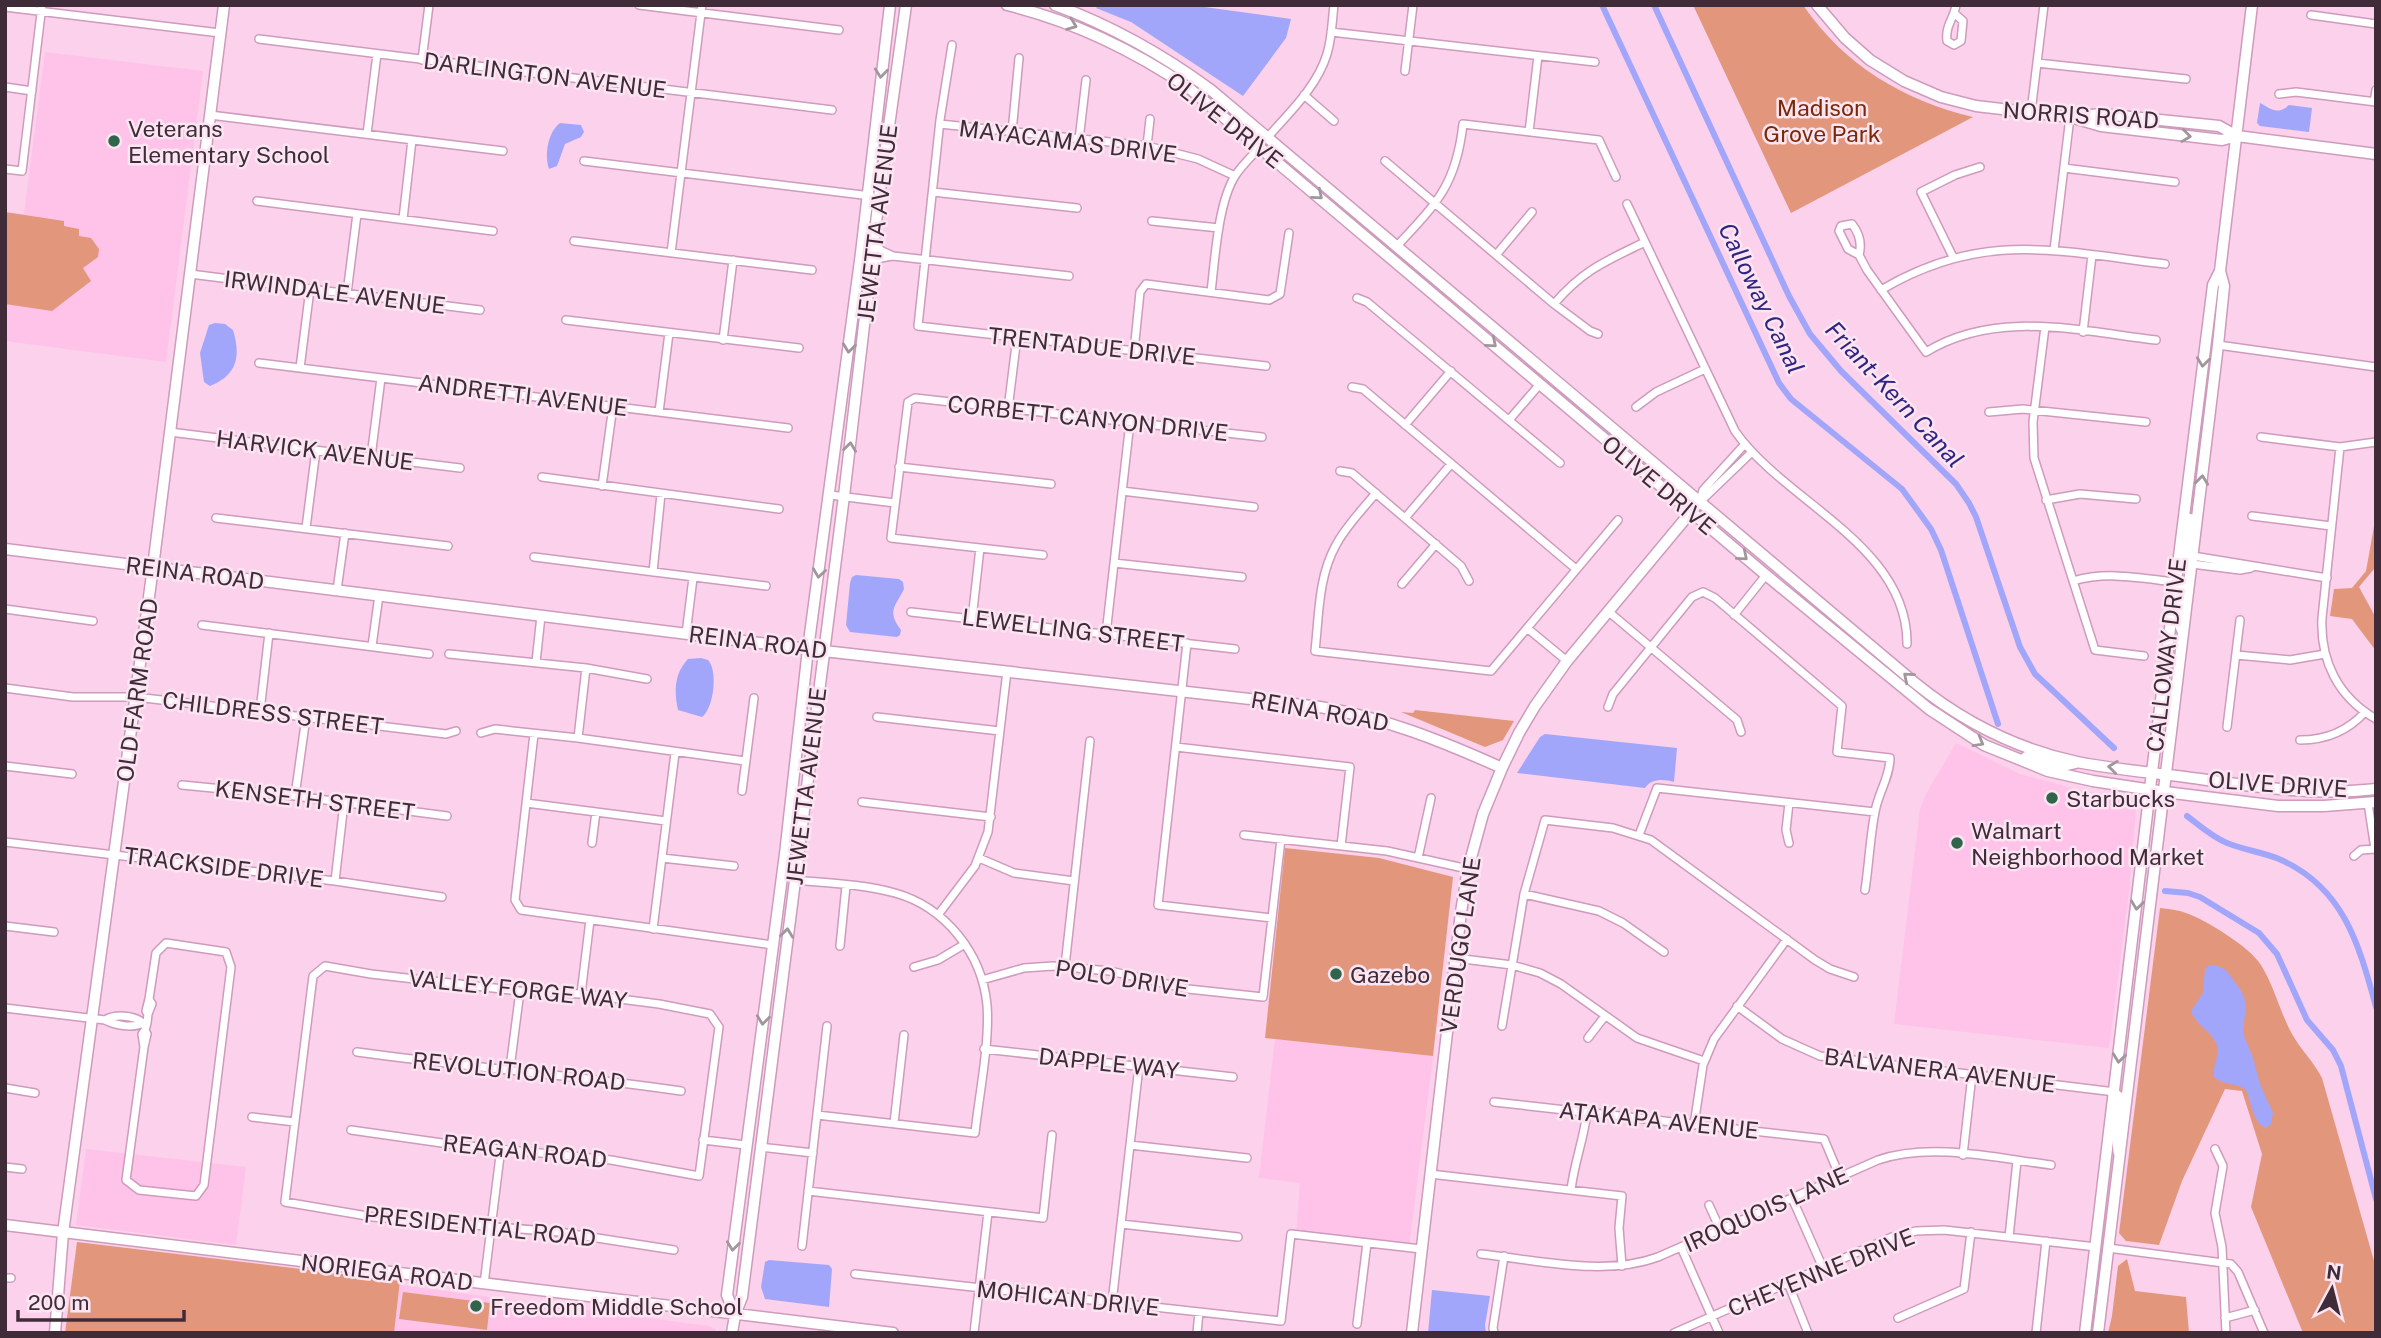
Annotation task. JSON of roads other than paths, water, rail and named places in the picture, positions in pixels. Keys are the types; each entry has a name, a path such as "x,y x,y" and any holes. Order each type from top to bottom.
{"street":[{"name":"OLD FARM ROAD","path":"55,1333 63,1233 136,697 224,5"},
{"path":"422,60 429,5"},
{"path":"639,5 701,9 839,30"},
{"name":"JEWETTA AVENUE","path":"735,1315 727,1295 789,819 808,649 859,274 890,5"},
{"name":"JEWETTA AVENUE","path":"732,1333 742,1297 879,197 906,5"},
{"name":"OLIVE DRIVE","path":"1007,5 1085,30 1140,57 1304,169 1923,690 1968,721 2026,747 2080,762 2280,789 2324,792 2376,789"},
{"name":"OLIVE DRIVE","path":"1022,5 1047,8 1053,5 1091,18 1187,73 1352,224 1691,512 1929,709 1984,745 2073,777 2165,792 2278,806 2324,806 2373,801"},
{"path":"1212,292 1219,228 1235,176 1304,95 1326,58 1334,5"},
{"path":"1405,71 1413,5"},
{"name":"NORRIS ROAD","path":"1817,5 1832,25 1858,50 1904,81 1958,102 2070,117 2101,126 2222,140 2237,136"},
{"path":"2031,112 2044,5"},
{"name":"CALLOWAY DRIVE","path":"2085,1333 2175,583 2212,290 2220,271 2252,5"},
{"path":"5,7 42,8 220,33"},
{"path":"5,169 22,172 42,8"},
{"path":"671,253 701,9"},
{"path":"2311,15 2376,24"},
{"path":"1331,32 1595,62"},
{"name":"DARLINGTON AVENUE","path":"259,39 832,110"},
{"path":"925,259 952,45"},
{"path":"367,134 377,54"},
{"path":"1140,57 1148,54 1187,73"},
{"path":"1529,132 1538,56"},
{"path":"1012,132 1019,58"},
{"path":"2037,63 2186,79"},
{"path":"1079,140 1086,80"},
{"path":"5,88 32,91"},
{"path":"2279,94 2296,92 2375,102 2376,90"},
{"path":"1304,95 1334,121"},
{"path":"210,114 503,151"},
{"path":"2054,250 2070,117"},
{"path":"1147,146 1150,119"},
{"name":"MAYACAMAS DRIVE","path":"940,124 1147,146 1198,159 1235,176"},
{"path":"1352,224 1382,243 1396,247 1436,204 1455,169 1463,124 1600,140 1616,177"},
{"path":"2237,136 2376,154"},
{"path":"403,219 412,139"},
{"path":"584,161 879,197"},
{"path":"1385,161 1555,304 1590,331 1598,334"},
{"path":"1952,257 1921,192 1955,175 1980,167"},
{"path":"2064,168 2175,182"},
{"path":"933,192 1077,208"},
{"path":"257,201 493,230"},
{"path":"1628,204 1729,420 1752,452 1874,559 1894,589 1907,632 1907,644"},
{"path":"1496,255 1532,212"},
{"path":"347,293 357,214"},
{"path":"1152,221 1219,228"},
{"path":"863,231 882,251 893,256"},
{"path":"1133,351 1140,292 1146,284 1269,300 1280,294 1289,233"},
{"path":"574,241 812,270"},
{"path":"1555,304 1587,272 1645,242"},
{"path":"1881,290 1914,271 1952,257 2015,248 2054,250 2165,264"},
{"path":"1859,255 1926,352 1958,336 1991,327 2018,325 2156,341"},
{"path":"2083,332 2092,255"},
{"path":"859,274 881,258 893,256 1069,276"},
{"name":"TRENTADUE DRIVE","path":"925,259 918,326 1266,366"},
{"path":"723,340 733,260"},
{"name":"CALLOWAY DRIVE","path":"2098,1333 2218,345 2224,286 2220,271"},
{"name":"IRWINDALE AVENUE","path":"190,274 480,310"},
{"path":"300,368 310,289"},
{"path":"2212,290 2217,301 2214,336 2218,345 2376,367"},
{"path":"1357,298 1367,302 1560,463"},
{"path":"566,320 799,348"},
{"path":"2045,327 2033,432 2034,458 2046,500 2095,650 2144,656"},
{"path":"659,412 669,333"},
{"path":"1008,409 1017,337"},
{"name":"ANDRETTI AVENUE","path":"259,363 788,428"},
{"path":"1636,407 1656,392 1705,369"},
{"path":"1405,425 1451,371"},
{"path":"371,457 380,378"},
{"path":"1510,420 1540,384 1548,383 1573,402 1581,402"},
{"path":"1352,387 1363,389 1576,569"},
{"name":"CORBETT CANYON DRIVE","path":"899,467 908,402 915,398 1262,438"},
{"path":"602,486 612,406"},
{"path":"1989,412 2035,410 2146,422"},
{"path":"1106,634 1130,422"},
{"name":"HARVICK AVENUE","path":"170,432 460,468"},
{"path":"2261,438 2340,447 2376,442"},
{"path":"1700,501 1703,490 1745,444"},
{"path":"2340,447 2322,630 2325,654 2340,688 2376,719"},
{"path":"306,528 316,450"},
{"path":"1700,501 1752,452"},
{"path":"1405,518 1451,464"},
{"path":"1043,555 891,538 899,467 1051,484"},
{"path":"1340,471 1352,473 1436,544 1461,566 1469,581"},
{"path":"542,477 779,509"},
{"path":"1122,491 1254,507"},
{"path":"830,495 844,492 895,503"},
{"path":"1376,493 1343,533 1329,559 1322,584 1315,651 1491,671 1618,520"},
{"path":"653,572 661,494"},
{"path":"2046,500 2080,494 2136,499"},
{"path":"2186,498 2191,511 2187,552 2193,560 2240,570 2254,568 2327,578"},
{"name":"VERDUGO LANE","path":"1412,1333 1455,958 1468,869 1483,814 1502,768 1535,706 1567,661 1700,501"},
{"path":"2252,516 2331,526"},
{"path":"216,517 448,546"},
{"path":"337,590 345,533"},
{"path":"1402,584 1436,544"},
{"path":"972,619 980,548"},
{"name":"REINA ROAD","path":"5,549 808,649 1320,707 1372,717 1423,733 1502,768"},
{"path":"534,557 766,586"},
{"path":"1114,563 1242,577"},
{"path":"1734,615 1766,575 1777,576 1799,592 1814,598"},
{"path":"2073,581 2092,576 2118,575 2175,583 2181,587 2179,623 2184,634"},
{"path":"686,634 693,578"},
{"path":"1608,707 1613,694 1692,597 1699,593 1708,594 1842,706 1837,752 1890,758 1890,771 1875,813 1866,890"},
{"path":"372,646 379,596"},
{"path":"5,609 93,621"},
{"name":"LEWELLING STREET","path":"911,612 1235,649"},
{"path":"1608,612 1737,720 1741,732"},
{"path":"536,662 541,616"},
{"path":"2227,727 2240,620"},
{"path":"202,625 429,654"},
{"path":"1527,628 1567,661"},
{"path":"260,711 269,633"},
{"path":"1187,643 1158,905 1272,918 1281,839"},
{"path":"449,654 586,668 647,679"},
{"path":"2236,654 2290,660 2325,654"},
{"path":"578,738 586,668"},
{"path":"938,915 969,875 979,858 988,832 1007,671"},
{"name":"CHILDRESS STREET","path":"5,688 73,697 136,697 446,734 456,731"},
{"path":"742,791 754,698"},
{"path":"2300,740 2333,735 2350,726 2365,712"},
{"path":"295,796 306,717"},
{"path":"877,717 1000,731"},
{"path":"481,733 495,729 745,761"},
{"path":"534,734 515,900 521,910 773,945 778,955 775,983 780,992"},
{"path":"1065,966 1090,741"},
{"path":"1176,747 1350,767 1341,846"},
{"path":"653,929 675,753"},
{"path":"2014,758 2029,757 2063,766 2080,762"},
{"path":"5,766 72,774"},
{"name":"KENSETH STREET","path":"182,785 295,796 447,816"},
{"path":"1639,835 1657,788 1875,813"},
{"path":"1418,858 1432,798"},
{"path":"2354,856 2361,850 2375,849 2373,801"},
{"path":"862,802 991,817"},
{"path":"335,881 344,803"},
{"path":"526,803 666,821"},
{"path":"1789,803 1786,830 1789,843"},
{"path":"592,843 596,812"},
{"path":"789,819 792,836 789,869 794,880 892,892 917,901 938,915 965,944 982,980 987,1008 975,1133 817,1115"},
{"path":"1502,1026 1524,894 1545,820 1613,828 1639,835 1662,847 1830,969 1854,977"},
{"path":"1244,835 1341,846 1468,869"},
{"name":"TRACKSIDE DRIVE","path":"5,842 335,881 442,897"},
{"path":"662,858 734,866"},
{"path":"979,858 1014,873 1074,881"},
{"path":"840,946 846,886"},
{"path":"1524,894 1599,911 1623,923 1664,952"},
{"name":"POLO DRIVE","path":"982,980 1024,968 1065,966 1125,974 1188,989 1263,997 1272,918"},
{"path":"581,994 590,920"},
{"path":"5,926 54,933"},
{"path":"1695,1125 1704,1061 1714,1039 1787,939"},
{"path":"166,943 226,952 231,967 204,1185 196,1196 139,1190 126,1180 145,1026 152,1004 149,999 156,953 166,943"},
{"path":"914,967 938,960 965,944"},
{"path":"1455,958 1512,965 1552,978 1637,1038 1704,1061"},
{"name":"VALLEY FORGE WAY","path":"295,1122 313,976 325,966 520,991 581,994 710,1014 719,1027 703,1140"},
{"path":"2127,990 2139,992"},
{"path":"510,1068 520,991"},
{"name":"BALVANERA AVENUE","path":"1737,1006 1782,1039 1819,1056 2115,1092"},
{"path":"5,1007 145,1026"},
{"path":"1588,1038 1605,1016"},
{"path":"802,1246 827,1026"},
{"path":"894,1123 904,1035"},
{"name":"DAPPLE WAY","path":"984,1049 1233,1077"},
{"name":"REVOLUTION ROAD","path":"357,1052 440,1064 510,1068 681,1091"},
{"path":"1112,1303 1139,1066"},
{"path":"1963,1155 1972,1075"},
{"path":"755,1087 760,1100 756,1136 760,1147 813,1153"},
{"path":"5,1088 36,1093"},
{"path":"2115,1092 2120,1096 2116,1139 2119,1162"},
{"name":"ATAKAPA AVENUE","path":"1494,1102 1824,1139 1840,1177"},
{"path":"1571,1190 1573,1165 1585,1128 1587,1112"},
{"path":"252,1117 295,1122"},
{"name":"PRESIDENTIAL ROAD","path":"295,1122 285,1202 373,1217 603,1238 674,1250"},
{"name":"REAGAN ROAD","path":"351,1130 438,1143 600,1158 699,1176 703,1140"},
{"path":"808,1192 1043,1218 1052,1135"},
{"path":"703,1140 746,1145 752,1151 750,1184 754,1200"},
{"path":"1130,1145 1247,1158"},
{"path":"484,1283 501,1148"},
{"path":"2215,1149 2223,1166 2215,1213 2223,1262 2226,1333"},
{"name":"IROQUOIS LANE","path":"1481,1254 1593,1266 1622,1266 1646,1261 1878,1160 1904,1153 1933,1152 2051,1165"},
{"path":"2009,1237 2017,1161"},
{"path":"5,1167 22,1169"},
{"path":"1430,1174 1622,1196 1619,1228 1622,1266"},
{"path":"2104,1180 2107,1202 2103,1237 2108,1248 2231,1264 2238,1272 2264,1333"},
{"path":"1792,1198 1823,1268"},
{"path":"1709,1205 1720,1229"},
{"path":"974,1333 988,1212"},
{"path":"1121,1224 1238,1237"},
{"name":"NORIEGA ROAD","path":"5,1225 893,1333"},
{"name":"CHEYENNE DRIVE","path":"1674,1333 1905,1233 1929,1230 1971,1232 2096,1247"},
{"path":"1898,1318 1965,1289 1971,1232"},
{"name":"MOHICAN DRIVE","path":"855,1273 1281,1321 1291,1234 1367,1242"},
{"path":"2036,1333 2046,1241"},
{"path":"1357,1324 1367,1242 1421,1249"},
{"path":"1681,1247 1718,1333"},
{"path":"2096,1247 2101,1256 2096,1298 2099,1320"},
{"path":"1494,1333 1504,1256"},
{"path":"1788,1283 1808,1333"},
{"path":"2225,1318 2255,1310"},
{"path":"1197,1333 1199,1312"}],"water":[{"path":"1098,5 1190,5 1291,19 1286,38 1243,96 1131,22 1096,8"},
{"path":"2260,103 2277,111 2289,105 2312,108 2309,132 2260,126 2257,123"},
{"path":"560,123 581,125 584,132 581,137 565,144 557,166 549,169 548,144"},
{"path":"225,324 233,330 237,349 231,371 210,386 204,382 200,353 209,325"},
{"path":"856,575 899,579 903,582 904,589 893,613 901,630 900,635 897,637 850,632 846,625 850,583"},
{"path":"688,659 708,660 711,665 714,680 712,698 702,717 678,710 676,696 678,677 683,665"},
{"path":"1545,734 1677,748 1674,782 1654,781 1645,788 1517,773 1540,737"},
{"path":"2210,965 2226,970 2242,992 2246,1005 2243,1033 2273,1113 2271,1124 2266,1128 2255,1117 2246,1090 2214,1077 2218,1051 2216,1043 2191,1011 2203,993 2205,969"},
{"path":"769,1260 829,1265 832,1269 829,1307 765,1299 761,1287 765,1262"},
{"path":"1432,1290 1490,1296 1486,1333 1428,1333"}],"waterway":[{"name":"Calloway Canal","path":"1602,5 1779,383 1791,399 1902,489 1931,529 1941,550 1998,724"},
{"name":"Friant-Kern Canal","path":"1654,5 1789,296 1810,334 1841,371 1956,484 1976,517 2020,647 2035,674 2114,748"},
{"name":"Friant-Kern Canal","path":"2187,816 2222,841 2279,859 2319,885 2346,920 2363,962 2376,1007"},
{"name":"Calloway Canal","path":"2165,891 2200,897 2259,933 2277,954 2307,1020 2333,1050 2341,1066 2376,1199"}],"place":[{"name":"Veterans Elementary School","path":"114,141"},
{"name":"Starbucks","path":"2052,798"},
{"name":"Walmart Neighborhood Market","path":"1957,843"},
{"name":"Gazebo","path":"1336,974"},
{"name":"Freedom Middle School","path":"476,1306"}],"park label":[{"name":"Madison Grove Park","path":"1822,120"}]}
